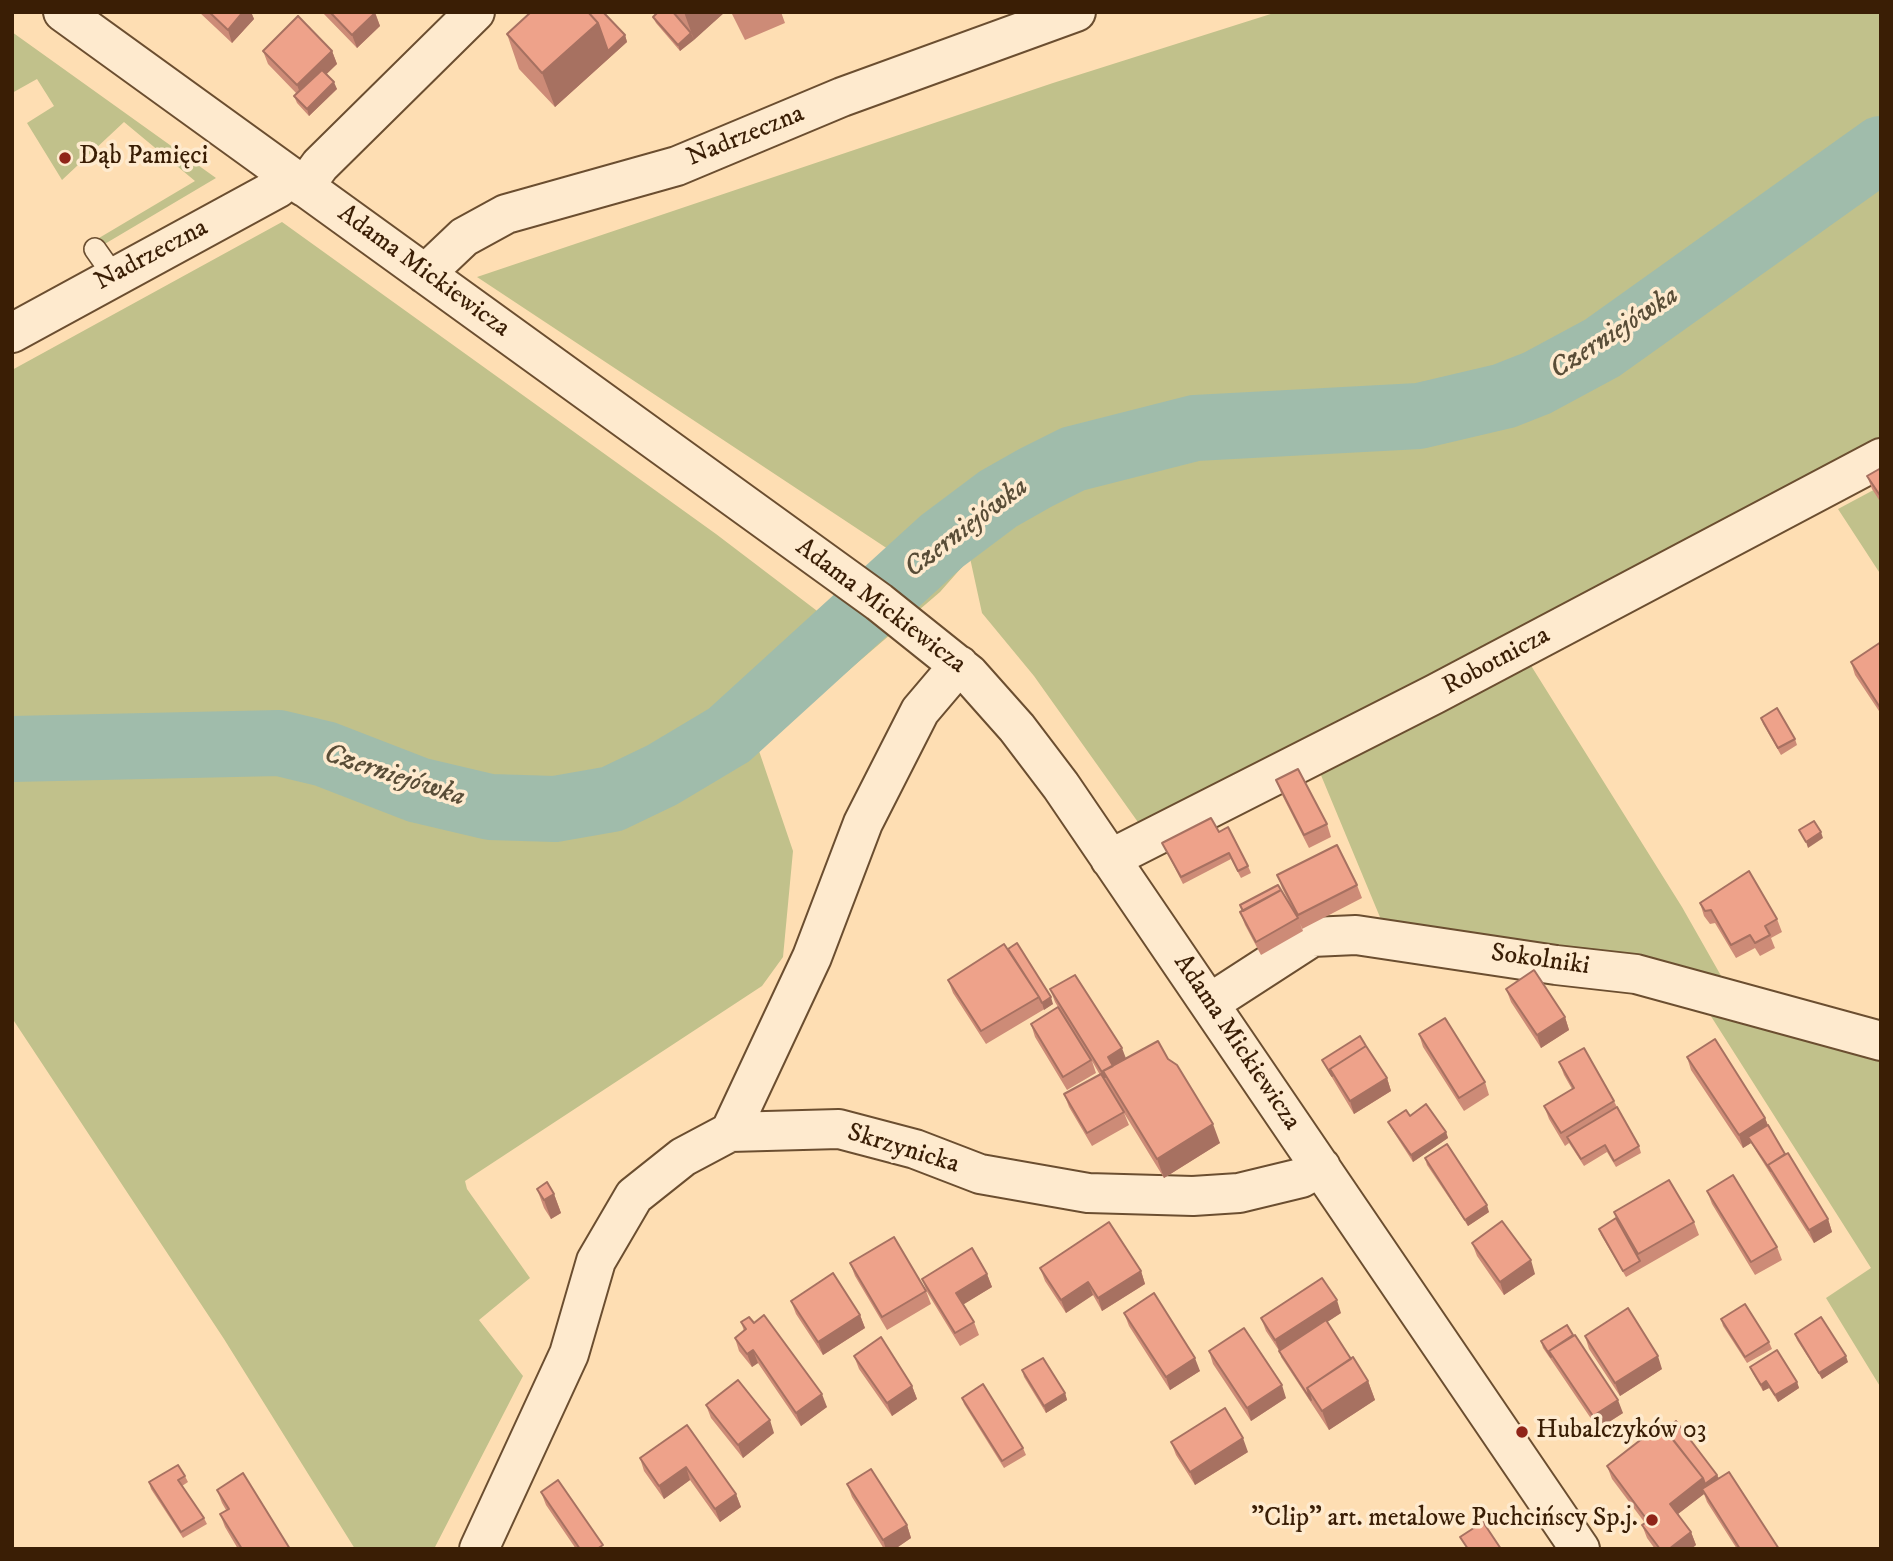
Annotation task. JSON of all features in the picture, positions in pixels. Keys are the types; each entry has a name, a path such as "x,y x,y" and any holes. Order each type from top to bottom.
{"street":[{"name":"Adama Mickiewicza","path":"63,12 921,632 959,664 1038,754 1580,1549"},
{"name":"Nadrzeczna","path":"12,333 104,263 297,182 320,166 475,12"},
{"name":"Nadrzeczna","path":"425,274 464,237 506,214 677,166 842,97 1076,12"},
{"name":"Robotnicza","path":"1111,859 1435,694 1881,458"},
{"path":"730,1132 812,957 863,823 920,710 959,664"},
{"name":"Sokolniki","path":"1210,1003 1312,937 1356,935 1556,965 1636,974 1881,1041"},
{"name":"Skrzynicka","path":"479,1549 569,1354 596,1261 634,1196 683,1157 730,1132 839,1129 915,1149 980,1174 1102,1193 1193,1196 1239,1192 1301,1178 1321,1167"}],"green space":[{"path":"1277,12 1881,12 1881,441 1140,825 1034,676 982,613 970,558 940,592 758,748 793,851 783,957 762,986 465,1181 467,1189 530,1278 479,1320 523,1376 434,1549 355,1549 224,1339 12,1018 12,370 282,222 716,534 829,620 891,551 477,277 1053,83"},
{"path":"12,32 216,178 103,245 99,238 195,181 124,122 62,180 27,123 54,106 37,79 12,93"},
{"path":"1881,486 1881,575 1838,509"},
{"path":"1530,664 1682,907 1724,981 1382,922 1318,768"},
{"path":"1707,1010 1881,1051 1881,1388 1826,1298 1871,1268"}],"building":[{"path":"209,12 243,12 228,30"},
{"path":"330,12 375,12 375,13 352,35"},
{"path":"531,12 588,12 598,23 542,73 507,34"},
{"path":"588,12 603,12 625,35 608,51 598,23"},
{"path":"658,12 673,12 691,33 678,45 653,17"},
{"path":"298,16 332,51 297,85 263,51"},
{"path":"322,70 334,82 307,109 294,96"},
{"path":"1881,468 1881,497 1867,476"},
{"path":"1881,642 1881,709 1851,662"},
{"path":"1777,708 1795,739 1778,748 1761,718"},
{"path":"1298,769 1327,824 1304,835 1276,780"},
{"path":"1211,818 1219,832 1228,827 1248,866 1238,871 1229,853 1181,877 1162,843"},
{"path":"1814,821 1821,832 1806,842 1799,830"},
{"path":"1337,845 1357,885 1298,915 1277,875"},
{"path":"1749,871 1777,919 1765,926 1770,935 1755,943 1750,935 1731,945 1711,910 1705,911 1700,903"},
{"path":"1278,885 1281,890 1243,911 1240,905"},
{"path":"1281,890 1298,918 1256,942 1240,912"},
{"path":"1017,943 1051,997 1042,1003 1008,949"},
{"path":"1004,944 1039,997 981,1031 948,980"},
{"path":"1534,970 1565,1017 1537,1035 1506,989"},
{"path":"1075,975 1122,1048 1108,1057 1113,1066 1103,1071 1105,1077 1050,989"},
{"path":"1058,1007 1091,1060 1063,1077 1031,1024"},
{"path":"1445,1018 1485,1082 1459,1098 1419,1034"},
{"path":"1360,1036 1366,1046 1330,1069 1332,1076 1322,1060"},
{"path":"1715,1039 1765,1118 1739,1135 1687,1057"},
{"path":"1158,1041 1168,1059 1177,1065 1213,1124 1157,1159 1103,1071"},
{"path":"1366,1046 1387,1078 1350,1101 1330,1069"},
{"path":"1584,1048 1614,1101 1561,1133 1544,1106 1574,1088 1559,1062"},
{"path":"1101,1074 1124,1112 1087,1133 1064,1094"},
{"path":"1426,1104 1446,1132 1411,1155 1388,1122 1406,1110 1410,1116"},
{"path":"1617,1107 1639,1146 1614,1161 1605,1145 1581,1159 1567,1137"},
{"path":"1768,1125 1785,1154 1768,1165 1771,1171 1748,1137"},
{"path":"1447,1144 1487,1205 1465,1220 1425,1158"},
{"path":"1788,1153 1828,1219 1809,1230 1768,1165"},
{"path":"1733,1175 1777,1247 1751,1262 1707,1191"},
{"path":"1669,1180 1694,1222 1638,1254 1614,1212"},
{"path":"547,1182 554,1194 544,1200 537,1189"},
{"path":"1616,1218 1640,1261 1623,1271 1599,1229"},
{"path":"1502,1221 1531,1260 1500,1282 1472,1243"},
{"path":"1109,1222 1141,1271 1098,1298 1088,1282 1061,1300 1040,1268"},
{"path":"894,1237 926,1291 882,1317 850,1263"},
{"path":"972,1248 987,1274 956,1293 974,1322 955,1333 922,1279"},
{"path":"833,1273 860,1315 818,1342 791,1301"},
{"path":"1322,1278 1337,1300 1275,1340 1261,1318"},
{"path":"1154,1293 1195,1358 1166,1377 1124,1313"},
{"path":"1745,1304 1769,1342 1745,1357 1721,1319"},
{"path":"1628,1308 1658,1356 1615,1383 1585,1336"},
{"path":"764,1315 822,1394 796,1413 753,1350 747,1354 735,1338 746,1329 741,1322 749,1317 754,1323"},
{"path":"1821,1317 1846,1356 1819,1373 1795,1334"},
{"path":"1326,1320 1351,1359 1307,1388 1311,1400 1279,1351"},
{"path":"1567,1325 1573,1335 1549,1351 1551,1357 1541,1341"},
{"path":"1244,1328 1282,1385 1247,1408 1209,1351"},
{"path":"1575,1335 1618,1400 1593,1416 1549,1351"},
{"path":"881,1337 912,1386 887,1403 854,1356"},
{"path":"1777,1350 1797,1382 1775,1395 1766,1381 1761,1385 1750,1367"},
{"path":"1353,1357 1368,1381 1322,1411 1307,1388"},
{"path":"1043,1358 1065,1393 1044,1406 1022,1370"},
{"path":"738,1380 770,1420 738,1445 706,1405"},
{"path":"983,1384 1023,1448 1002,1461 962,1398"},
{"path":"1225,1408 1243,1438 1190,1472 1171,1442"},
{"path":"1676,1421 1717,1475 1705,1484 1665,1430"},
{"path":"1661,1424 1703,1478 1670,1504 1691,1532 1669,1549 1660,1549 1642,1525 1648,1521 1607,1466"},
{"path":"687,1425 736,1494 715,1509 686,1467 659,1486 640,1458"},
{"path":"178,1465 185,1476 178,1480 204,1518 181,1532 149,1482"},
{"path":"871,1469 907,1525 883,1540 847,1484"},
{"path":"1729,1472 1779,1549 1740,1549 1702,1489"},
{"path":"243,1473 290,1549 242,1549 220,1514 229,1509 217,1490"},
{"path":"558,1480 603,1545 597,1549 580,1549 541,1492"},
{"path":"1483,1522 1501,1549 1468,1549 1460,1537"}],"waterway":[{"name":"Czerniejówka","path":"12,749 279,743 325,754 418,790 490,807 555,809 612,799 662,775 729,735 942,541 998,499 1035,478 1073,459 1195,428 1419,416 1504,396 1537,383 1602,348 1881,149"}],"place":[{"name":"Dąb Pamięci","path":"65,158"},
{"name":"Hubalczyków 03","path":"1522,1432"},
{"name":"\"Clip\" art. metalowe Puchcińscy Sp.j.","path":"1652,1520"}]}
